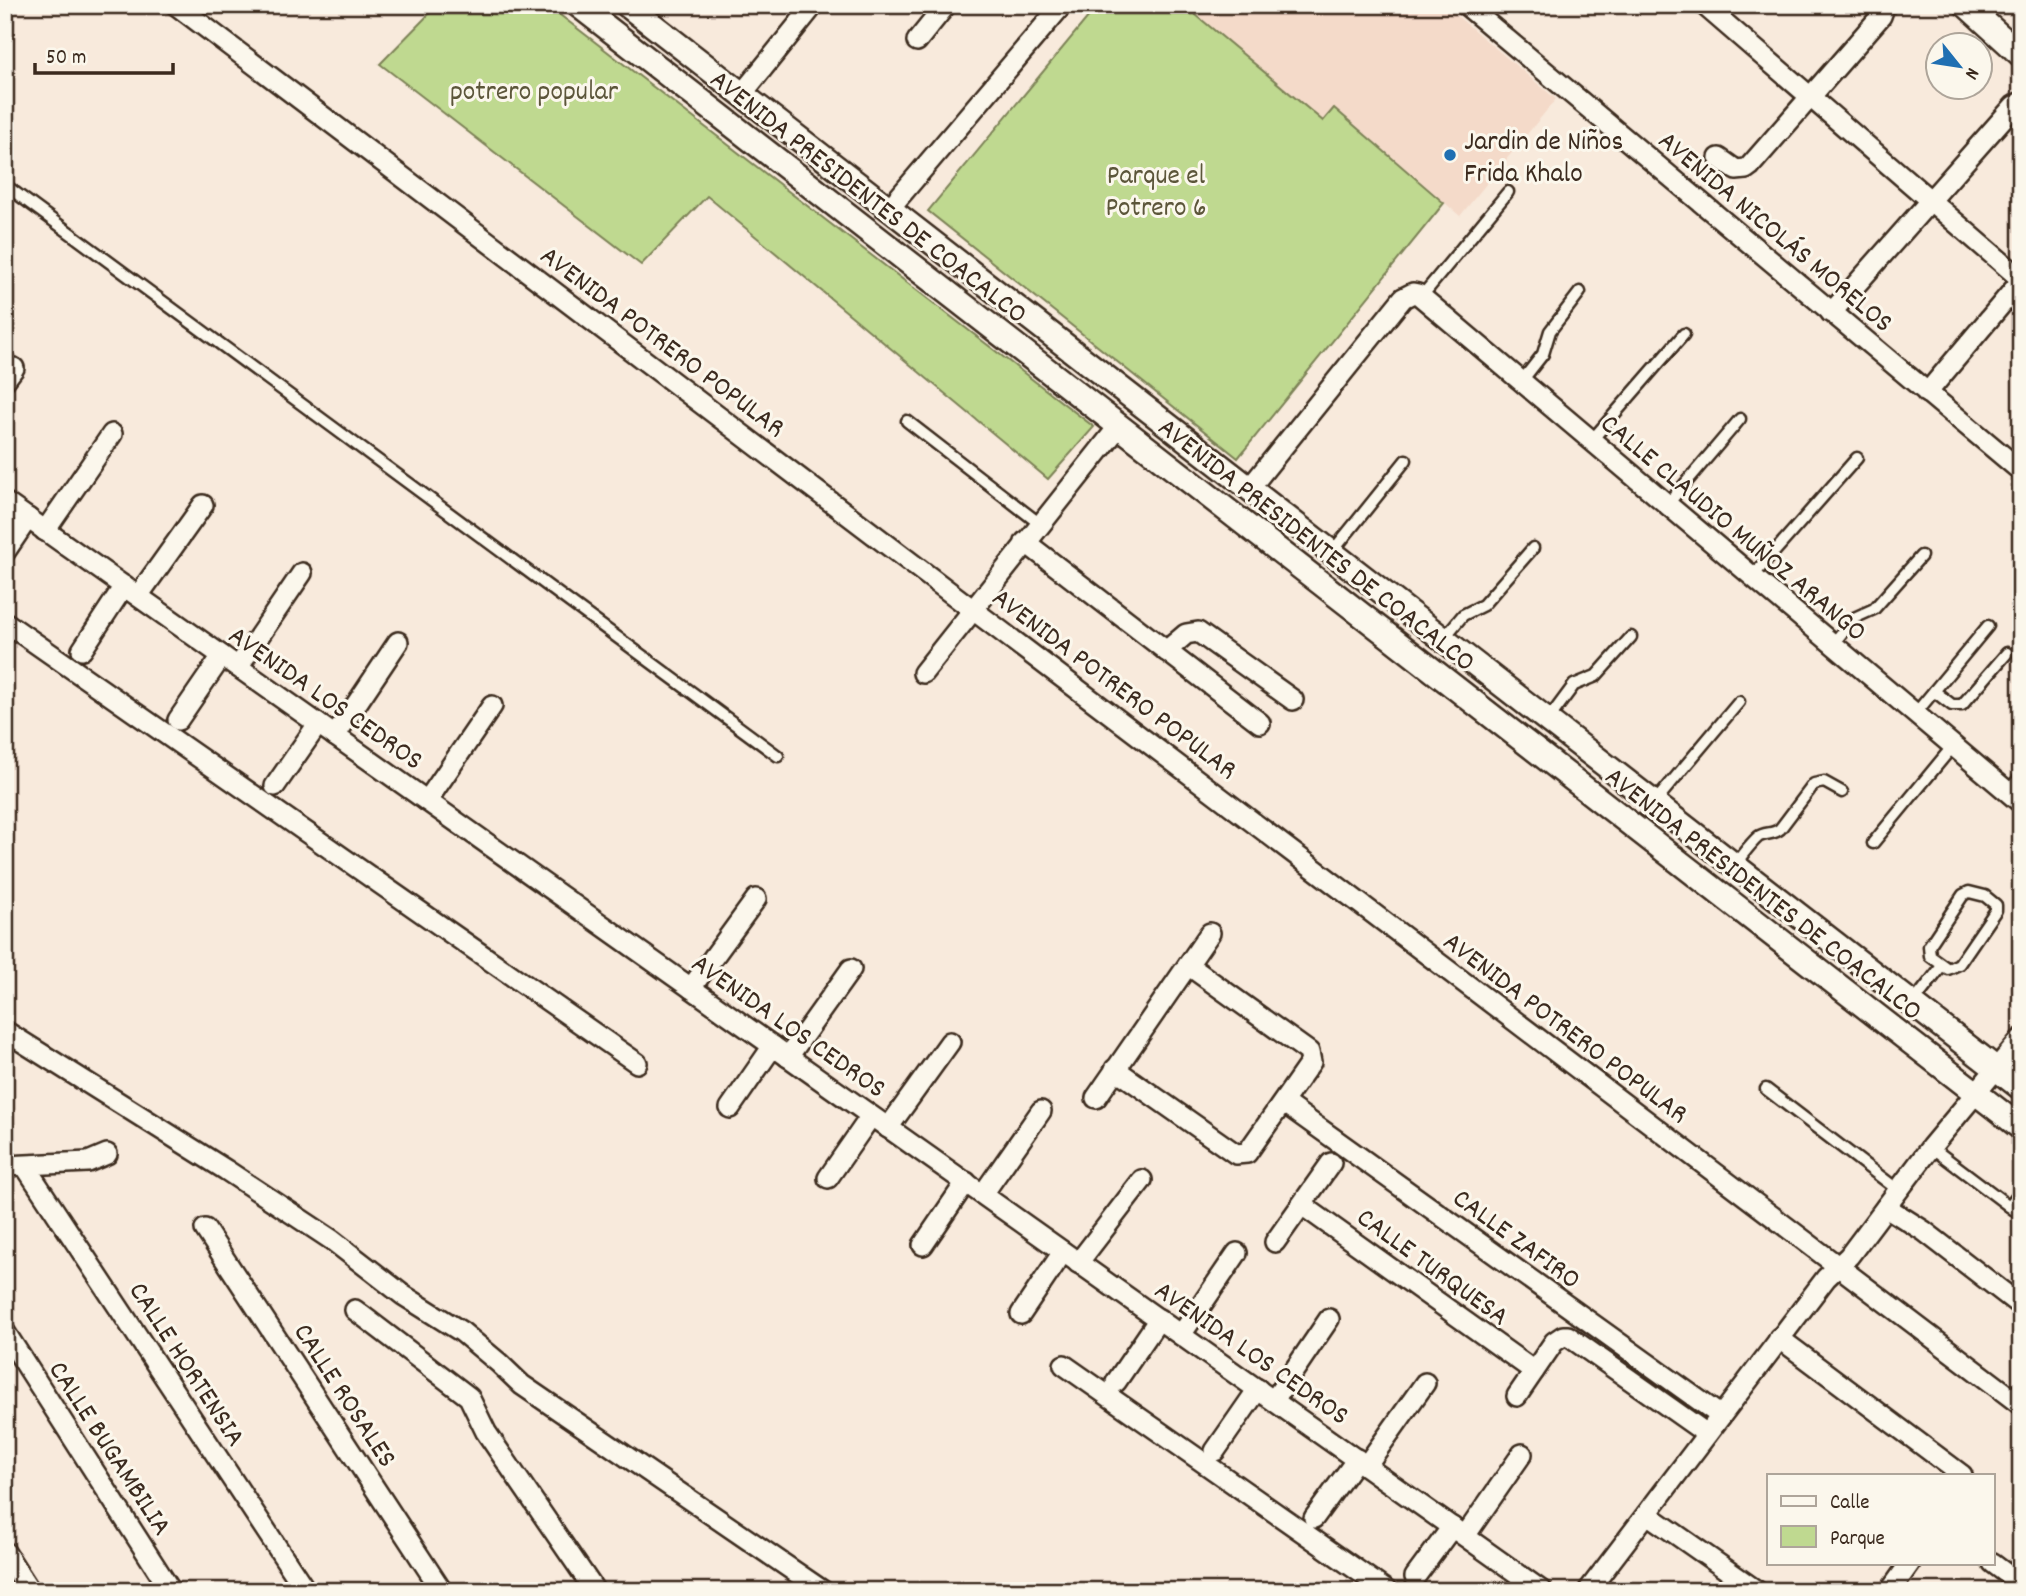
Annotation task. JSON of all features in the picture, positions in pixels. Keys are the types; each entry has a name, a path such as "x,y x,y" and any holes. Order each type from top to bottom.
{"street":[{"name":"AVENIDA POTRERO POPULAR","path":"176,5 2021,1405"},
{"name":"AVENIDA PRESIDENTES DE COACALCO","path":"578,5 2021,1128"},
{"name":"AVENIDA PRESIDENTES DE COACALCO","path":"627,5 2021,1088"},
{"path":"917,41 946,5"},
{"path":"890,209 1062,5"},
{"name":"AVENIDA NICOLÁS MORELOS","path":"1466,5 2021,471"},
{"path":"1704,5 2021,280 1927,393"},
{"path":"1719,158 1736,170 1746,169 1812,98 1881,16 1885,5"},
{"path":"1966,5 2021,55"},
{"path":"741,94 813,6"},
{"path":"675,81 693,56"},
{"path":"1831,313 2014,106 2021,102"},
{"path":"1249,488 1404,298 1418,295"},
{"name":"CALLE CLAUDIO MUÑOZ ARANGO","path":"1418,295 2014,797"},
{"path":"1032,359 1051,334"},
{"path":"923,673 1119,426"},
{"path":"45,531 112,434"},
{"name":"AVENIDA LOS CEDROS","path":"5,502 1542,1591"},
{"path":"82,650 203,505"},
{"path":"5,552 28,518"},
{"path":"1026,542 1260,723"},
{"path":"238,667 302,573"},
{"path":"5,622 637,1063"},
{"path":"1166,651 1186,634 1198,632 1293,700"},
{"path":"335,736 398,642"},
{"path":"178,720 222,656"},
{"path":"427,801 492,706"},
{"path":"275,786 318,724"},
{"path":"691,988 756,899"},
{"path":"1096,1098 1210,933"},
{"path":"1115,1069 1236,1154 1247,1153 1284,1103 1309,1067 1309,1052 1188,965"},
{"path":"730,1108 850,969"},
{"path":"5,1031 226,1170 331,1240 404,1295 462,1332 522,1385 823,1591"},
{"path":"1588,1591 1826,1278 1849,1256 1931,1147 2021,1039"},
{"path":"888,1128 950,1042"},
{"name":"CALLE ZAFIRO","path":"1284,1103 1721,1416"},
{"path":"983,1195 1041,1111"},
{"path":"828,1178 871,1116"},
{"path":"15,1166 88,1162 107,1154"},
{"path":"1275,1242 1331,1163"},
{"name":"CALLE HORTENSIA","path":"15,1166 306,1591"},
{"path":"1021,1314 1142,1180"},
{"path":"923,1245 966,1182"},
{"name":"CALLE TURQUESA","path":"1302,1205 1534,1371"},
{"path":"1886,1207 1924,1231 2021,1306"},
{"name":"CALLE ROSALES","path":"205,1229 442,1591"},
{"path":"1181,1335 1237,1254"},
{"path":"355,1310 469,1397 486,1432 595,1591"},
{"path":"1116,1382 1159,1319"},
{"path":"1215,1451 1329,1319"},
{"name":"CALLE BUGAMBILIA","path":"5,1332 171,1591"},
{"path":"1517,1396 1554,1342 1568,1336 1707,1434"},
{"path":"1779,1338 1961,1474"},
{"path":"1064,1365 1387,1591"},
{"path":"1314,1518 1425,1383"},
{"path":"1415,1577 1459,1531 1521,1454"},
{"path":"1647,1514 1757,1591"},
{"path":"5,1552 30,1591"},
{"path":"1890,1591 1909,1564"},
{"path":"1994,1564 2021,1584"}],"lane":[{"path":"5,185 778,756"},
{"path":"1418,295 1508,192"},
{"path":"1521,382 1543,354 1550,331 1580,292"},
{"path":"1591,441 1684,334"},
{"path":"1667,505 1740,419"},
{"path":"907,421 1040,524"},
{"path":"1752,576 1857,458"},
{"path":"1332,553 1406,460"},
{"path":"1443,639 1463,615 1483,606 1533,548"},
{"path":"1832,645 1854,618 1874,610 1921,556"},
{"path":"1915,714 1988,626"},
{"path":"1547,720 1574,685 1596,676 1631,638"},
{"path":"1934,691 1952,705 1962,705 2007,653"},
{"path":"1654,803 1739,702"},
{"path":"1873,843 1953,746"},
{"path":"2014,797 2021,776"},
{"path":"1734,865 1758,837 1773,834 1780,829 1814,784 1824,782 1842,792"},
{"path":"1966,893 1981,894 1989,898 1996,905 1996,910 1959,964 1952,969 1942,966 1930,956 1928,951 1931,941 1966,893"},
{"path":"1913,1004 1942,966"},
{"path":"1766,1089 1898,1190"},
{"path":"1931,1147 2021,1215"},
{"path":"2009,1206 2021,1191"}],"shaded area":[{"name":"Jardin de Niños Frida Khalo","path":"1184,5 1444,5 1556,99 1460,216 1335,108 1323,122"}],"green space":[{"name":"potrero popular","path":"423,5 547,5 1094,427 1048,479 707,196 641,265 380,64 431,12"},
{"name":"Parque el Potrero 6","path":"1098,5 1184,5 1323,121 1334,108 1444,203 1238,458 928,211"}],"place":[{"name":"Jardin de Niños Frida Khalo","path":"1450,155"}]}
